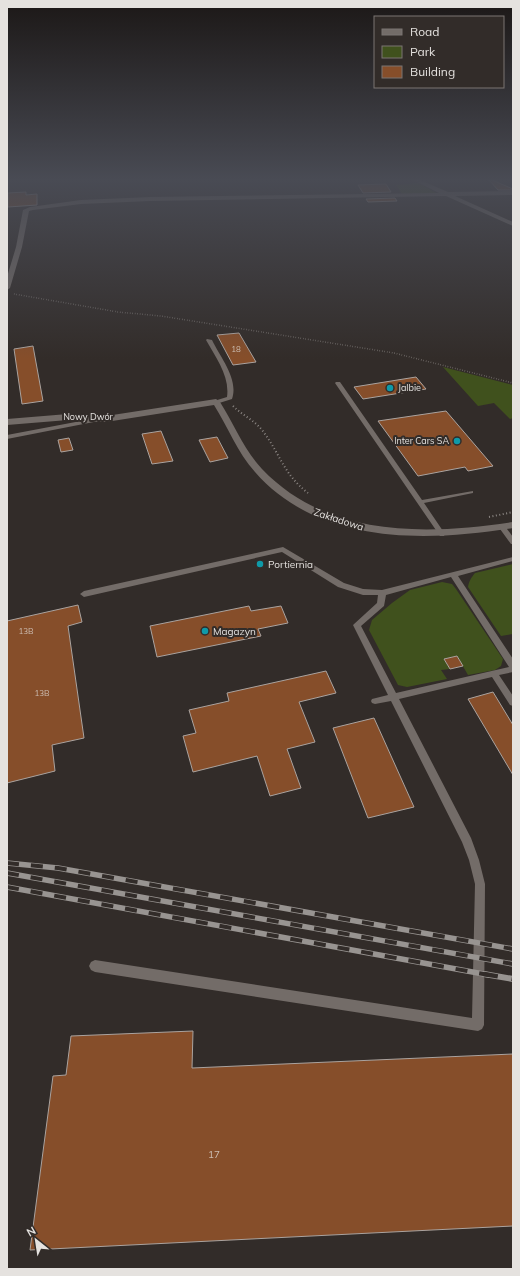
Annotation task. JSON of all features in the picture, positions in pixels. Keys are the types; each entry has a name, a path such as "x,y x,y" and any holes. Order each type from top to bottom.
{"street":[{"path":"7,288 20,240"},
{"name":"Nowy Dwór","path":"7,422 68,417 106,419 216,402"},
{"name":"Zakładowa","path":"216,402 259,471 273,485 295,501 324,515 364,528 404,533 442,534 513,525"}],"lane":[{"path":"209,340 229,379 232,390 230,398 216,402"},
{"path":"338,383 442,534"},
{"path":"7,436 106,419"},
{"path":"421,502 471,492"},
{"path":"502,527 513,542"},
{"path":"84,594 282,549 341,585 363,592 382,593 513,559"},
{"path":"453,574 513,666"},
{"path":"95,966 478,1025 480,884 474,860 357,625 381,604 382,593"},
{"path":"375,701 513,670"},
{"path":"494,674 513,704"}],"path":[{"path":"7,292 394,353 513,383"},
{"path":"231,402 237,411 260,428 290,478 310,495"}],"green space":[{"path":"443,367 513,385 513,418 510,419 494,403 478,406"},
{"path":"513,564 513,634 501,636 468,587 470,580 475,573"},
{"path":"442,582 452,584 456,589 503,659 501,666 495,670 468,675 457,656 444,659 450,669 441,670 447,679 407,687 398,685 369,630 372,620 410,590"}],"building":[{"path":"239,333 256,362 233,365 217,335"},
{"path":"33,346 43,401 22,404 14,349"},
{"name":"Jalbie","path":"416,377 426,389 363,399 354,387"},
{"path":"446,411 493,466 468,471 465,467 418,476 378,421"},
{"path":"161,431 173,461 152,464 142,434"},
{"path":"217,437 228,458 210,462 199,440"},
{"path":"69,438 73,450 61,452 58,440"},
{"path":"78,605 82,622 68,626 84,738 52,745 55,771 7,783 7,621"},
{"name":"Magazyn","path":"249,606 251,611 281,606 288,623 258,629 261,636 157,657 150,626"},
{"path":"457,656 463,666 450,669 444,659"},
{"path":"326,671 336,693 299,702 315,742 287,749 301,788 270,796 257,756 193,772 183,736 196,733 189,710 229,701 227,693"},
{"path":"493,692 513,725 513,775 468,699"},
{"path":"374,718 414,807 368,818 333,728"},
{"path":"193,1031 192,1068 513,1054 513,1226 30,1250 53,1076 66,1075 71,1036"}],"railway":[{"path":"7,863 58,868 513,949"},
{"path":"7,873 513,964"},
{"path":"7,887 489,975"},
{"path":"484,974 513,979"}],"place":[{"name":"Jalbie","path":"390,388"},
{"name":"Inter Cars SA","path":"457,441"},
{"name":"Portiernia","path":"260,564"},
{"name":"Magazyn","path":"205,631"}]}
